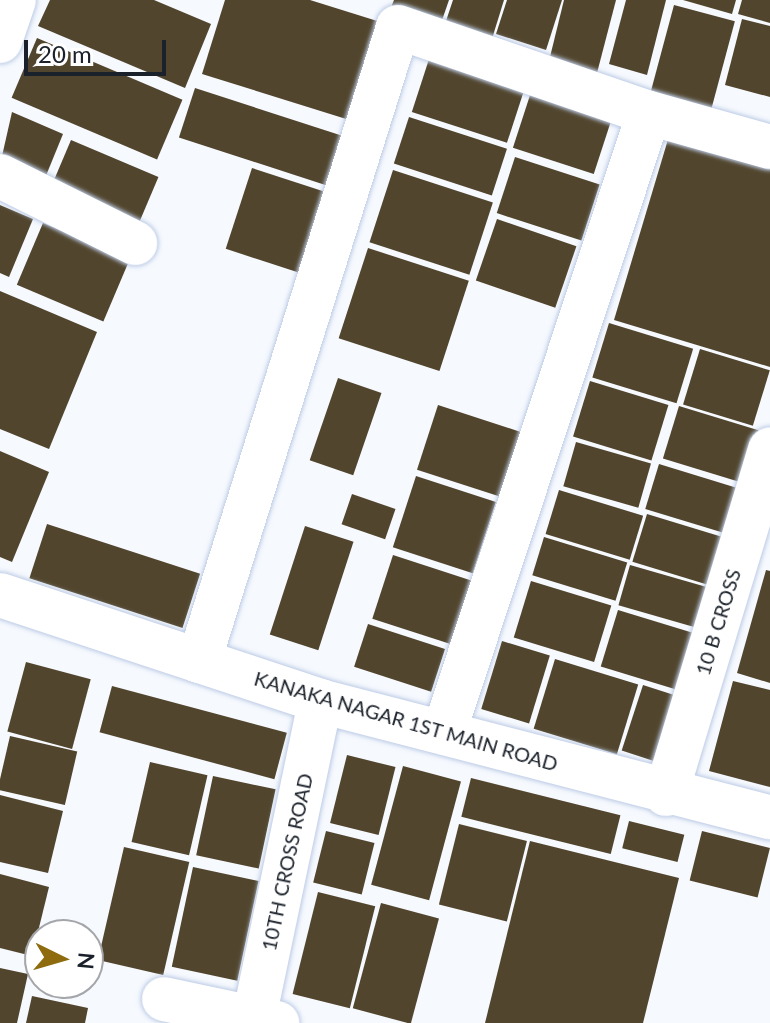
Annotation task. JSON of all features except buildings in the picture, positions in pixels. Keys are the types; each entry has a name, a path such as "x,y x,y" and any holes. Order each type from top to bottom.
{"street":[{"path":"0,41 14,0"},
{"path":"199,661 398,27 649,113 770,147"},
{"path":"444,732 649,113"},
{"path":"0,176 135,243"},
{"name":"10 B CROSS","path":"666,794 770,449"},
{"name":"KANAKA NAGAR 1ST MAIN ROAD","path":"1,600 320,701 666,794 770,817"},
{"name":"10TH CROSS ROAD","path":"262,1021 320,701"},
{"path":"164,999 262,1021"}]}
